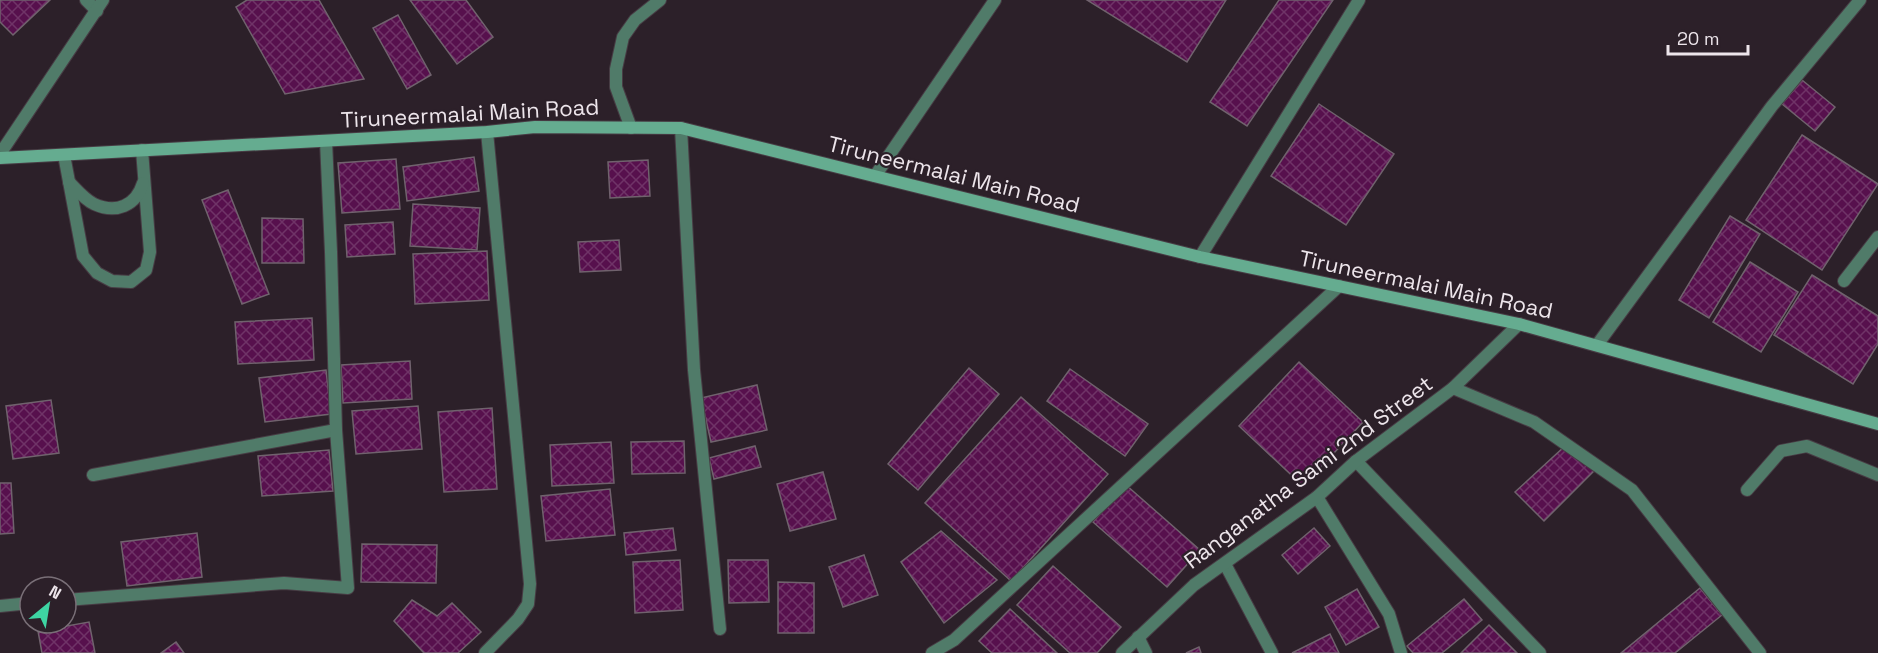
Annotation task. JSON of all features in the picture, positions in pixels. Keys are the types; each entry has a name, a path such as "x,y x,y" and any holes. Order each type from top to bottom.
{"main road":[{"name":"Tiruneermalai Main Road","path":"0,156 64,155 326,141 488,132 535,127 681,128 1200,257 1519,324 1878,424"}],"street":[{"path":"0,156 100,6 86,0"},
{"path":"631,128 616,87 616,69 623,37 635,20 660,0"},
{"path":"875,176 995,0"},
{"path":"1200,257 1359,0"},
{"path":"1597,345 1772,106 1860,0"},
{"path":"681,128 694,370 720,629"},
{"path":"485,653 518,619 528,604 530,584 488,132"},
{"path":"78,599 284,583 348,588 336,429 332,252 326,141"},
{"path":"64,155 83,256 97,273 112,281 131,282 146,270 150,252 142,150"},
{"path":"69,182 83,197 94,204 111,207 129,205 140,194 144,179"},
{"path":"1844,281 1878,237"},
{"path":"932,653 954,639 1339,286"},
{"name":"Ranganatha Sami 2nd Street","path":"1122,653 1194,585 1317,497 1356,461 1453,388 1519,324"},
{"path":"1453,388 1534,422 1632,490 1760,653"},
{"path":"93,475 336,429"},
{"path":"1747,490 1781,451 1796,447 1806,446 1878,475"},
{"path":"1356,461 1540,653"},
{"path":"1317,497 1389,614 1401,653"},
{"path":"1225,564 1272,653"},
{"path":"0,606 18,604"},
{"path":"1138,637 1146,653"}],"building":[{"path":"0,0 50,0 13,35 0,22"},
{"path":"247,0 319,0 364,79 285,94 236,7"},
{"path":"410,0 466,0 493,37 457,64"},
{"path":"1087,0 1226,0 1187,62"},
{"path":"1279,0 1333,0 1247,126 1210,102"},
{"path":"398,15 431,75 407,89 373,28"},
{"path":"1802,80 1835,107 1815,131 1782,104"},
{"path":"1319,104 1394,154 1346,225 1271,176"},
{"path":"1802,135 1878,184 1822,270 1746,220"},
{"path":"474,157 479,191 407,201 403,167"},
{"path":"396,159 400,209 342,213 338,163"},
{"path":"648,160 650,196 610,198 608,162"},
{"path":"228,190 269,294 242,304 202,200"},
{"path":"413,204 480,208 477,250 410,246"},
{"path":"1730,216 1760,234 1709,318 1679,300"},
{"path":"262,218 303,219 304,263 262,263"},
{"path":"393,222 395,254 347,257 345,225"},
{"path":"619,240 621,270 580,272 578,242"},
{"path":"487,251 489,300 415,304 413,254"},
{"path":"1750,262 1798,292 1761,352 1713,322"},
{"path":"1812,275 1878,316 1878,344 1853,384 1774,335"},
{"path":"312,318 314,360 238,364 235,322"},
{"path":"410,361 412,399 343,403 341,365"},
{"path":"1299,362 1363,422 1303,486 1239,426"},
{"path":"969,368 999,394 918,490 888,464"},
{"path":"1070,369 1148,424 1125,456 1047,401"},
{"path":"326,370 331,414 265,422 259,378"},
{"path":"757,385 767,430 711,442 701,398"},
{"path":"1021,397 1108,474 1011,581 925,503"},
{"path":"51,400 59,453 13,459 6,406"},
{"path":"418,406 422,449 356,454 352,411"},
{"path":"492,408 497,489 444,492 438,412"},
{"path":"684,441 685,473 632,474 631,442"},
{"path":"611,442 614,483 552,486 550,445"},
{"path":"755,446 761,467 714,479 709,458"},
{"path":"1564,447 1598,467 1544,521 1515,492"},
{"path":"329,450 333,491 262,496 258,456"},
{"path":"823,472 836,519 790,531 777,484"},
{"path":"0,483 11,483 14,533 0,534"},
{"path":"1126,485 1200,550 1167,587 1093,522"},
{"path":"610,489 615,535 546,541 541,496"},
{"path":"673,528 676,550 626,555 624,533"},
{"path":"1314,528 1330,546 1298,574 1282,555"},
{"path":"941,531 997,580 944,623 901,562"},
{"path":"197,533 202,577 127,586 121,542"},
{"path":"362,544 437,545 436,583 361,582"},
{"path":"864,555 878,595 843,607 829,567"},
{"path":"680,560 683,610 635,613 633,562"},
{"path":"728,560 768,560 769,602 729,603"},
{"path":"1053,566 1121,627 1097,653 1070,653 1017,605"},
{"path":"778,582 814,583 814,633 778,633"},
{"path":"1700,588 1722,615 1675,653 1621,653"},
{"path":"1357,589 1379,627 1346,645 1325,607"},
{"path":"1464,599 1482,620 1442,653 1413,653 1407,646"},
{"path":"412,600 437,616 452,603 481,632 458,653 424,653 394,621"},
{"path":"1010,609 1057,653 992,653 979,641"},
{"path":"89,622 95,653 42,653 39,635 78,635 78,624"},
{"path":"1489,625 1517,653 1461,653"},
{"path":"1330,634 1339,653 1292,653"},
{"path":"176,642 184,653 161,653"},
{"path":"1199,647 1201,653 1186,653"}]}
